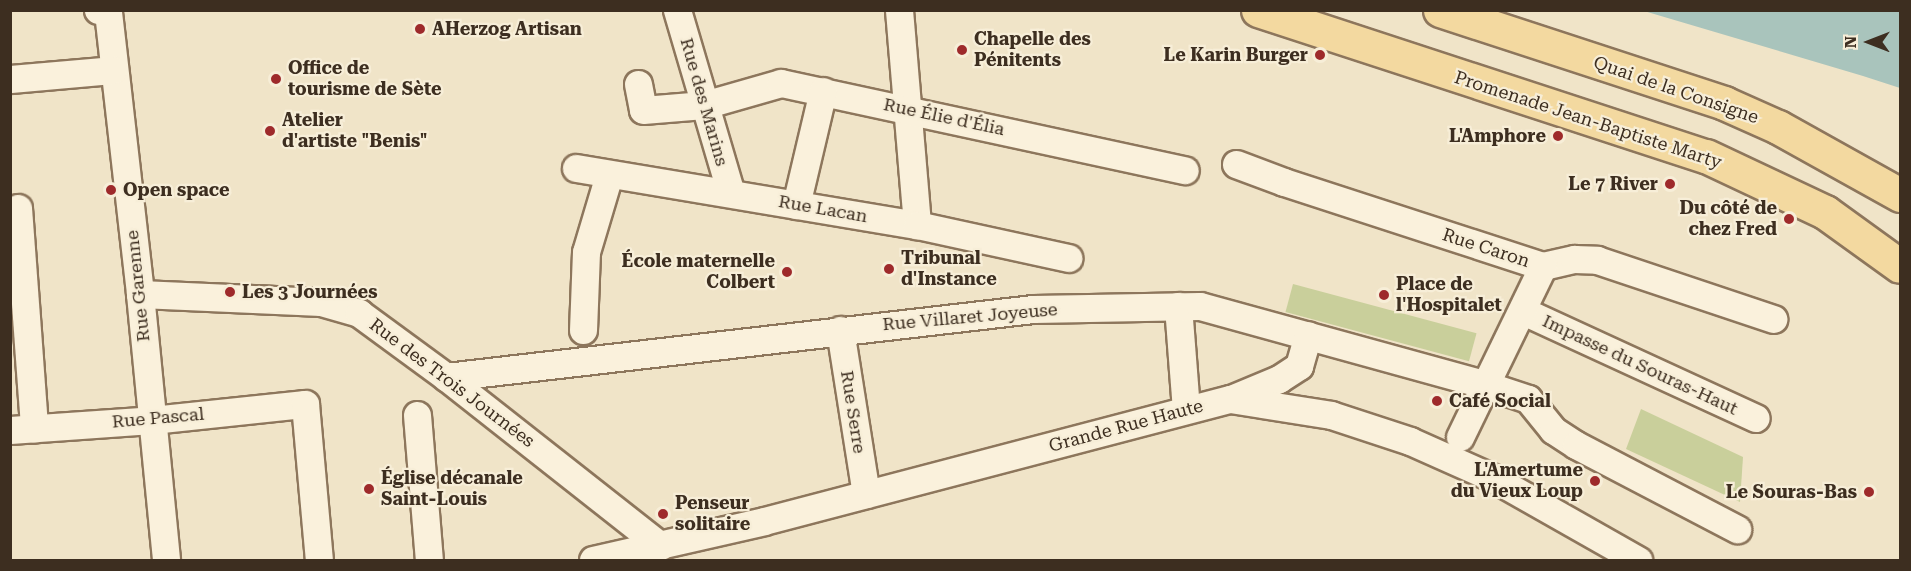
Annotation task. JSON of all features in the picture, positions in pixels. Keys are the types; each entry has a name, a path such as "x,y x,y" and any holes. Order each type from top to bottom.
{"main road":[{"name":"Promenade Jean-Baptiste Marty","path":"1258,10 1706,156 1825,212 1900,266"},
{"name":"Quai de la Consigne","path":"1440,10 1724,103 1778,127 1900,195"}],"street":[{"name":"Rue des Marins","path":"677,10 731,193"},
{"path":"899,10 916,225"},
{"name":"Rue Garenne","path":"103,11 113,70 140,294 166,561"},
{"path":"10,79 113,70"},
{"name":"Rue Élie d'Élia","path":"638,84 643,110 704,105 781,83 907,108 1185,170"},
{"path":"796,205 823,91"},
{"name":"Rue Caron","path":"1236,164 1284,182 1543,266 1574,259 1598,260 1773,320"},
{"name":"Rue Lacan","path":"576,168 916,225 1068,258"},
{"path":"583,330 586,252 609,175"},
{"path":"18,208 22,429"},
{"path":"1460,437 1543,266"},
{"name":"Rue des Trois Journées","path":"140,294 321,302 345,307 370,320 446,377 663,553"},
{"path":"1178,306 1186,409"},
{"name":"Rue Villaret Joyeuse","path":"446,377 1033,309 1200,306 1486,385 1528,399 1553,430 1576,445 1737,529"},
{"name":"Impasse du Souras-Haut","path":"1523,311 1756,418"},
{"name":"Rue Serre","path":"840,330 866,494"},
{"path":"1230,399 1279,379 1299,366 1308,335"},
{"name":"Grande Rue Haute","path":"593,561 663,553 866,494 1230,399 1331,415 1410,441 1484,473 1638,561"},
{"name":"Rue Pascal","path":"22,429 152,420 305,404 319,561"},
{"path":"417,415 429,561"}],"green space":[{"path":"1293,284 1477,333 1469,361 1285,312"},
{"path":"1641,409 1743,457 1740,502 1626,449"}],"water":[{"path":"1644,11 1900,11 1900,88 1863,76"}],"place":[{"name":"AHerzog Artisan","path":"420,29"},
{"name":"Chapelle des Pénitents","path":"962,50"},
{"name":"Le Karin Burger","path":"1320,55"},
{"name":"Office de tourisme de Sète","path":"276,79"},
{"name":"Atelier d'artiste \"Benis\"","path":"270,131"},
{"name":"L'Amphore","path":"1558,136"},
{"name":"Le 7 River","path":"1670,184"},
{"name":"Open space","path":"111,190"},
{"name":"Du côté de chez Fred","path":"1789,219"},
{"name":"Tribunal d'Instance","path":"889,269"},
{"name":"École maternelle Colbert","path":"787,272"},
{"name":"Les 3 Journées","path":"230,292"},
{"name":"Place de l'Hospitalet","path":"1384,295"},
{"name":"Café Social","path":"1437,401"},
{"name":"L'Amertume du Vieux Loup","path":"1595,481"},
{"name":"Église décanale Saint-Louis","path":"369,489"},
{"name":"Le Souras-Bas","path":"1869,492"},
{"name":"Penseur solitaire","path":"663,514"}]}
